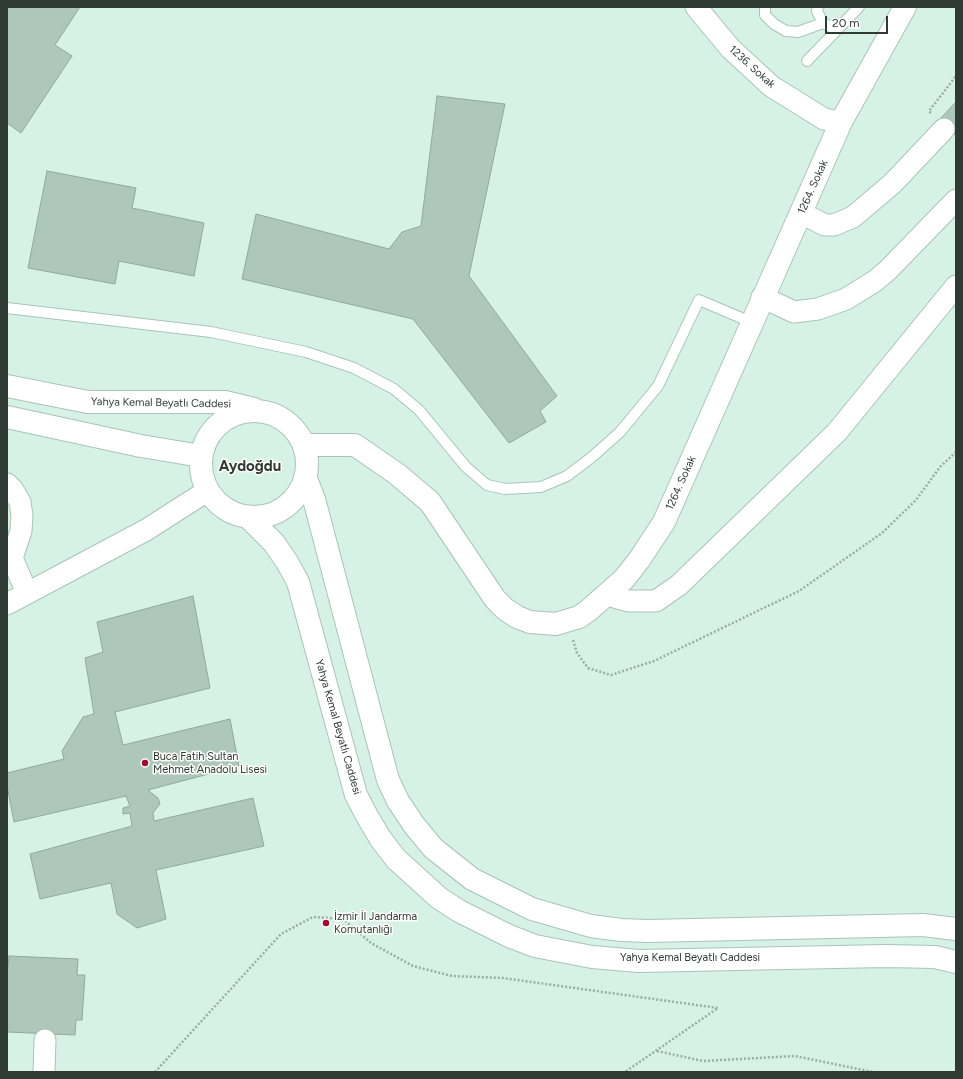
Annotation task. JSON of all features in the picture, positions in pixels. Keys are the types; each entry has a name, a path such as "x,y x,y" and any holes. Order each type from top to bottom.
{"main road":[{"name":"1264. Sokak","path":"305,445 355,445 397,474 430,502 495,599 505,609 530,622 544,625 568,621 584,614 607,595 639,560 664,522 762,297 801,214 841,122 905,7"},
{"name":"Yahya Kemal Beyatlı Caddesi","path":"7,386 88,402 225,402 267,412"},
{"path":"249,411 267,412 283,419 296,430 305,445 308,462 306,479 298,496 285,509 268,517 250,518 232,514 218,504 207,490 201,474 201,456 207,439 217,425 227,419 249,411"},
{"path":"7,417 141,446 201,456"},
{"path":"306,479 314,499 388,780 398,801 414,825 433,848 472,879 532,909 590,926 621,930 647,931 923,925 956,929"},
{"name":"Yahya Kemal Beyatlı Caddesi","path":"250,518 274,543 298,582 356,795 367,816 380,838 396,859 439,898 459,911 509,936 535,946 592,957 639,961 885,956 935,957 956,962"}],"street":[{"name":"1236. Sokak","path":"696,7 730,48 771,86 824,119 841,122"},
{"path":"801,214 825,226 834,225 853,217 893,183 944,129"},
{"path":"762,297 794,312 818,310 846,300 871,284 887,271 956,200"},
{"path":"607,595 628,601 656,601 679,585 837,432 956,286"},
{"path":"7,484 14,490 20,502 22,516 21,531 12,558 27,594"},
{"path":"7,604 146,530 207,490"},
{"path":"44,1072 45,1040"}],"lane":[{"path":"765,7 765,15 774,24 786,31 798,32 823,23"},
{"path":"818,7 817,11 823,23 837,30"},
{"path":"807,61 859,7"},
{"path":"7,308 211,332 306,352 354,368 394,389 419,410 466,467 487,485 505,489 541,487 567,476 592,457 620,432 658,386 699,300 751,322"}],"path":[{"path":"944,129 929,111 956,76"},
{"path":"568,621 577,653 588,668 611,675 654,660 799,591 882,533 916,500 940,467 956,452"},
{"path":"155,1072 282,934 313,917 343,919 371,943 413,966 452,976 503,978 718,1008 625,1072"},
{"path":"656,1050 703,1061 795,1056 873,1072"}],"building":[{"path":"7,7 80,7 55,45 72,56 21,133 7,123"},
{"path":"437,96 505,104 469,276 557,396 540,411 546,422 509,443 413,319 242,279 256,214 389,249 402,232 421,226"},
{"path":"956,102 956,136 939,120"},
{"path":"47,171 136,188 132,208 204,223 194,276 119,261 115,284 28,268"},
{"name":"Buca Fatih Sultan Mehmet Anadolu Lisesi","path":"193,596 210,688 115,712 123,745 230,719 239,766 148,790 158,798 160,804 153,813 154,821 253,798 264,846 156,870 166,919 137,928 117,914 111,883 40,899 30,854 132,826 130,813 123,814 123,808 130,806 126,796 14,822 7,786 7,773 64,759 62,751 83,717 94,714 85,658 103,652 97,622"},
{"path":"9,956 78,959 77,975 85,975 82,1020 76,1020 75,1035 7,1032 7,973"}],"place":[{"name":"Buca Fatih Sultan Mehmet Anadolu Lisesi","path":"145,763"},
{"name":"İzmir İl Jandarma Komutanlığı","path":"326,923"}],"district":[{"name":"Aydoğdu","path":"250,467"}]}
